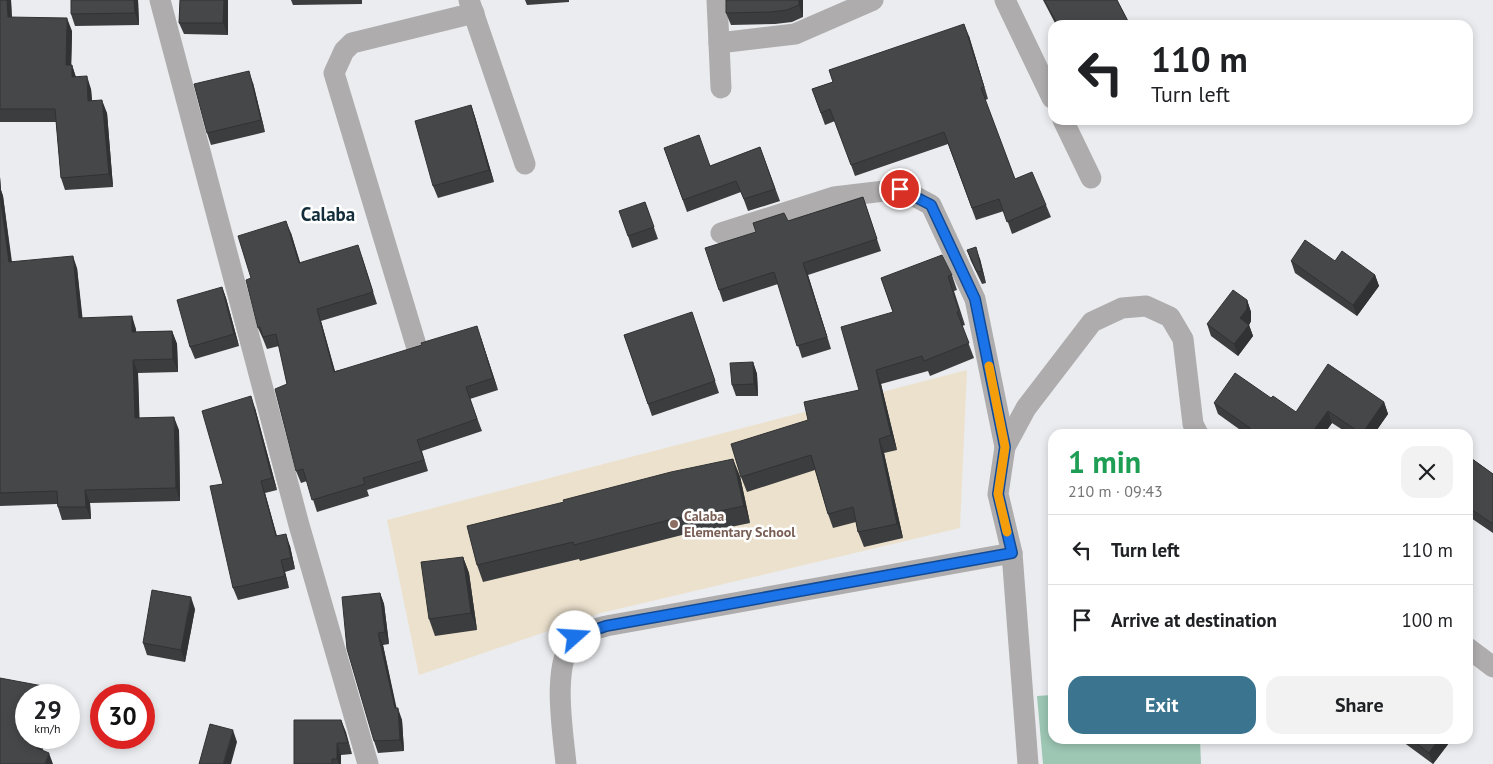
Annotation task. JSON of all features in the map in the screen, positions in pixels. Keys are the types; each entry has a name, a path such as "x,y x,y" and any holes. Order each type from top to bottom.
{"street":[{"path":"160,0 299,525 368,764"},
{"path":"716,0 720,88"},
{"path":"719,43 795,34 873,0"},
{"path":"1005,0 1048,90"},
{"path":"416,345 334,73 344,51 352,43 471,6 525,164"},
{"path":"1065,125 1091,178"},
{"path":"721,233 834,197 900,189 931,205 975,299 1005,447"},
{"path":"1028,764 1012,553 998,494 1005,447 1026,408 1092,322 1122,308 1146,306 1170,317 1183,339 1193,424 1196,429"},
{"path":"566,764 560,703 566,649 575,637 606,626 1012,553"},
{"path":"1473,652 1493,666"}],"shaded area":[{"name":"Calaba Elementary School","path":"967,370 960,528 601,613 419,675 387,520"}],"green space":[{"path":"1048,695 1048,744 1200,744 1201,764 1043,764 1037,696"}],"building":[{"path":"0,0 7,0 8,17 67,18 66,65 72,65 72,77 87,76 88,101 102,100 109,174 61,178 55,109 0,109"},
{"path":"71,0 134,0 135,13 71,14"},
{"path":"180,0 224,0 223,23 179,23"},
{"path":"726,0 799,0 799,5 787,10 771,12 726,13"},
{"path":"1044,0 1117,0 1127,20 1055,20"},
{"path":"964,24 984,87 981,88 1015,179 1032,172 1046,205 1007,222 999,199 972,208 944,132 851,165 830,109 821,113 812,89 833,82 829,70"},
{"path":"249,71 261,120 207,133 194,84"},
{"path":"471,105 489,170 433,186 415,121"},
{"path":"699,135 710,166 760,147 775,189 744,199 736,181 683,200 664,148"},
{"path":"0,195 9,262 73,256 79,318 132,316 132,332 172,331 173,359 133,360 135,418 174,417 176,488 85,490 86,507 58,507 57,491 0,493"},
{"path":"863,197 877,239 803,263 827,337 797,346 774,272 719,290 705,248 756,232 753,223 784,213 788,221"},
{"path":"645,202 654,227 628,236 619,211"},
{"path":"286,221 299,263 358,245 373,292 317,309 334,372 477,326 493,378 466,387 477,419 417,440 424,460 363,478 365,484 312,500 303,469 296,471 275,389 287,384 276,334 263,337 260,327 258,328 246,280 251,278 238,236"},
{"path":"1305,240 1335,261 1342,251 1375,275 1353,305 1291,261"},
{"path":"976,247 982,271 977,272 967,250"},
{"path":"942,255 952,275 948,276 959,311 957,312 969,343 924,361 922,356 876,370 891,435 879,439 897,524 858,532 853,507 828,514 811,455 741,477 731,444 808,420 804,402 859,390 841,327 893,312 881,278"},
{"path":"222,287 234,334 190,347 177,300"},
{"path":"1233,290 1247,300 1247,309 1240,318 1249,325 1234,344 1207,324"},
{"path":"692,312 715,381 648,404 624,335"},
{"path":"753,362 754,384 732,385 730,363"},
{"path":"1328,364 1384,402 1365,429 1355,429 1328,411 1315,429 1250,429 1214,403 1235,373 1271,398 1273,396 1296,412"},
{"path":"251,396 272,478 261,481 276,536 286,534 291,558 281,560 285,576 233,588 210,486 223,484 202,411"},
{"path":"733,459 744,506 681,519 680,517 574,545 573,542 477,565 467,526 564,502 563,500 671,472"},
{"path":"1473,460 1493,474 1493,524 1473,510"},
{"path":"463,557 471,613 429,619 421,562"},
{"path":"152,590 191,597 181,650 143,643"},
{"path":"380,593 385,632 378,633 395,708 398,708 400,740 374,741 347,649 342,597"},
{"path":"0,678 32,684 15,684 15,749 39,749 49,753 45,764 0,764"},
{"path":"294,720 341,720 348,743 337,743 337,759 332,759 332,764 294,764"},
{"path":"210,724 233,730 223,764 199,764"},
{"path":"1417,744 1435,744 1429,753"}],"slow traffic":[{"path":"989,366 1005,447 998,494 1007,532"}],"place":[{"name":"Calaba Elementary School","path":"674,524"}],"district":[{"name":"Calaba","path":"328,214"}],"route":[{"path":"575,637 606,626 1012,553 998,494 1005,447 975,299 931,205 900,189"}]}
